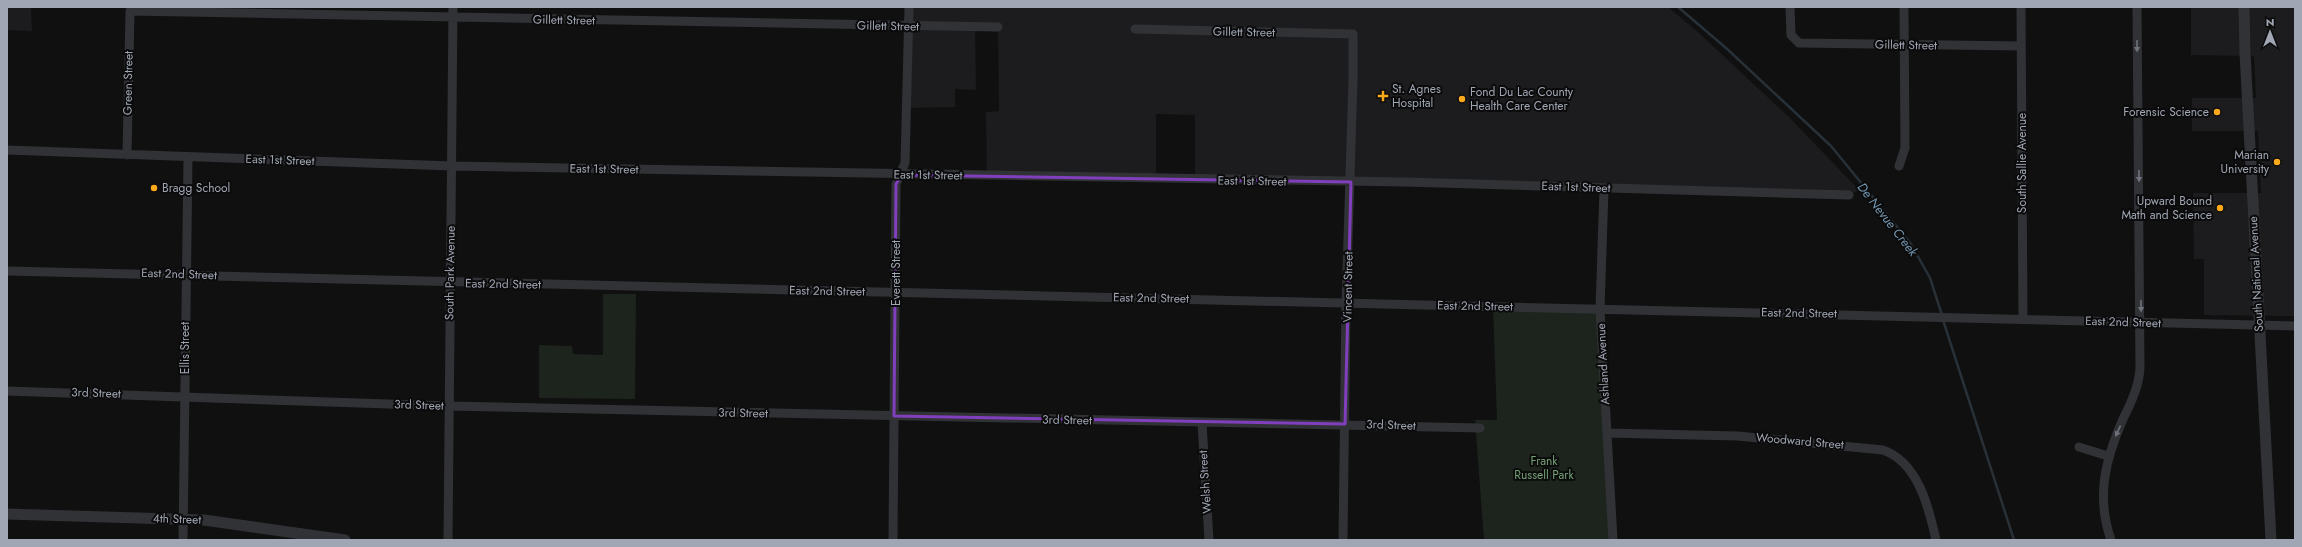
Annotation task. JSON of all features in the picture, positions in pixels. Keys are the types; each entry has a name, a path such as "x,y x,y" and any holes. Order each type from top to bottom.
{"street":[{"name":"South Park Avenue","path":"448,540 453,7"},
{"name":"Everett Street","path":"893,540 896,184 902,174 905,163 910,7"},
{"name":"Gillett Street","path":"1790,7 1793,38 1798,43 2021,46"},
{"path":"1899,166 1905,148 1904,7"},
{"name":"South Sallie Avenue","path":"2021,7 2023,319"},
{"path":"2111,540 2103,502 2103,479 2108,456 2138,384 2141,323 2137,7"},
{"name":"South National Avenue","path":"2244,7 2271,540"},
{"name":"Gillett Street","path":"130,11 910,27 998,27"},
{"name":"Green Street","path":"127,155 130,11"},
{"name":"Gillett Street","path":"1135,29 1352,34"},
{"name":"Vincent Street","path":"1343,540 1346,303 1351,182 1352,34"},
{"name":"East 1st Street","path":"7,150 452,166 1351,182 1849,194"},
{"name":"Ellis Street","path":"183,540 185,274 188,157"},
{"name":"Ashland Avenue","path":"1604,188 1600,309 1614,540"},
{"name":"East 2nd Street","path":"7,271 185,274 450,283 2295,326"},
{"name":"3rd Street","path":"7,391 449,406 1480,428"},
{"name":"Welsh Street","path":"1202,423 1209,540"},
{"name":"Woodward Street","path":"1607,432 1738,436 1883,450 1900,459 1913,474 1936,540"},
{"path":"2079,447 2108,456"},
{"name":"4th Street","path":"7,514 183,519 233,523 345,540"}],"highlighted area":[{"path":"902,175 1351,182 1345,424 894,416 896,184"}],"shaded area":[{"path":"7,7 31,7 32,31 7,30"},
{"name":"St. Agnes Hospital","path":"909,7 1668,7 1698,32 1790,118 1859,190 1849,195 1195,180 1195,115 1156,114 1156,178 987,176 986,112 999,111 998,27 975,27 976,90 955,89 955,107 907,108"},
{"name":"Marian University","path":"2191,7 2295,7 2295,316 2204,315 2204,259 2194,259 2193,193 2261,193 2258,131 2192,131 2192,98 2256,98 2254,56 2191,55"}],"green space":[{"path":"603,294 636,294 635,399 539,398 539,345 572,346 573,354 603,355"},
{"name":"Frank Russell Park","path":"1493,306 1600,309 1613,540 1484,540 1475,420 1497,420"}],"waterway":[{"name":"De Nevue Creek","path":"1678,7 1726,48 1831,146 1911,244 1930,278 1942,315"},
{"name":"De Nevue Creek","path":"1943,320 2014,540"}],"place":[{"name":"St. Agnes Hospital","path":"1383,96"},
{"name":"Fond Du Lac County Health Care Center","path":"1462,99"},
{"name":"Forensic Science","path":"2217,112"},
{"name":"Marian University","path":"2277,162"},
{"name":"Bragg School","path":"154,188"},
{"name":"Upward Bound Math and Science","path":"2220,208"}]}
